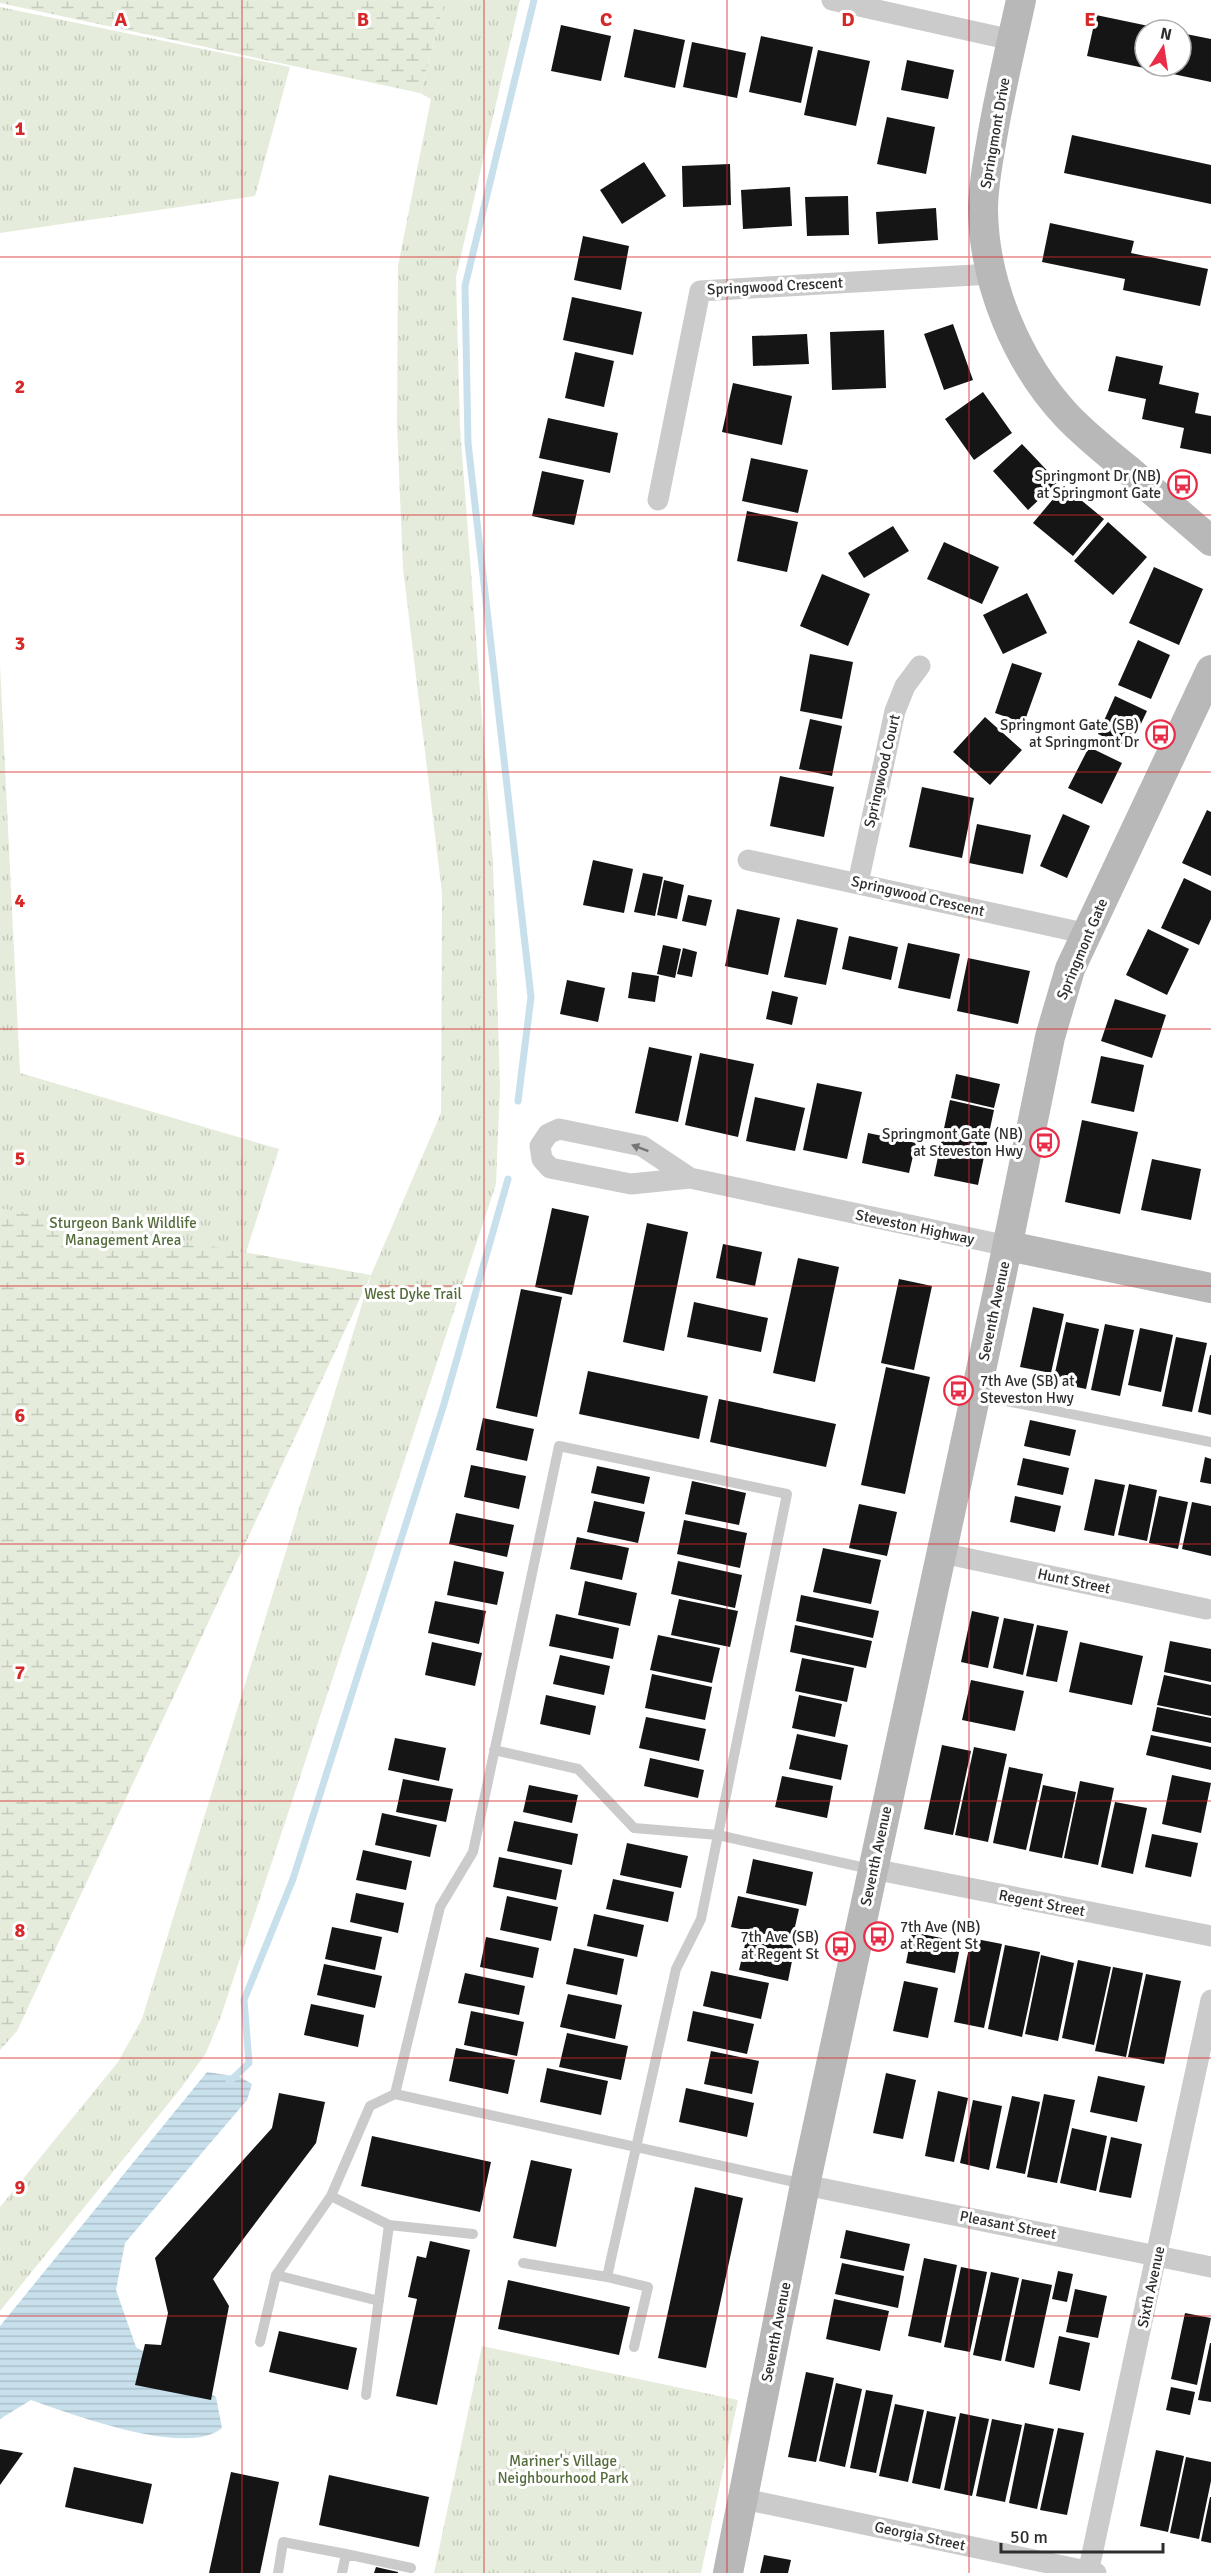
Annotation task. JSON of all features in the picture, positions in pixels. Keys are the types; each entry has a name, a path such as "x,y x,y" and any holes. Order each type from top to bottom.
{"street":[{"path":"832,0 1012,40"},
{"name":"Springmont Drive","path":"1022,0 985,179 983,211 992,274 1018,344 1033,371 1066,415 1211,541"},
{"name":"Springwood Crescent","path":"658,500 700,291 992,274"},
{"name":"Springwood Court","path":"858,883 895,711 904,686 920,666"},
{"name":"Springmont Gate","path":"1008,1246 1052,1027 1070,969 1211,670"},
{"name":"Springwood Crescent","path":"748,860 1088,934"},
{"name":"Steveston Highway","path":"690,1178 642,1146 559,1129 548,1134 540,1146 542,1159 550,1168 631,1184 690,1178 1211,1288"},
{"name":"Seventh Avenue","path":"728,2573 805,2185 1008,1246"},
{"name":"Hunt Street","path":"942,1553 1206,1609"},
{"name":"Regent Street","path":"873,1869 1211,1936"},
{"name":"Sixth Avenue","path":"1091,2572 1211,2000"},
{"name":"Pleasant Street","path":"805,2185 1211,2267"},
{"name":"Georgia Street","path":"744,2499 1091,2572"}],"lane":[{"path":"976,1395 1211,1443"},
{"path":"395,2094 440,1907 473,1852 559,1446 787,1494 701,1919 676,1969 607,2277"},
{"path":"494,1750 578,1769 634,1828 718,1835 873,1869"},
{"path":"260,2342 276,2275 331,2196 370,2106 395,2094 805,2185"},
{"path":"331,2196 389,2225 473,2234"},
{"path":"366,2395 389,2225"},
{"path":"523,2263 607,2277 648,2287 634,2347"},
{"path":"276,2275 379,2301"},
{"path":"278,2573 284,2542 411,2568"},
{"path":"342,2573 346,2554"}],"green space":[{"path":"0,0 445,0 420,93 0,3"},
{"name":"West Dyke Trail","path":"445,0 520,0 456,277 460,427 493,863 500,1086 496,1184 221,2016 206,2053 181,2088 0,2311 0,2207 118,2062 142,2019 371,1275 441,1113 442,893 403,568 397,425 398,266 431,99 420,93"},
{"path":"0,7 290,67 255,196 0,233"},
{"name":"Sturgeon Bank Wildlife Management Area","path":"0,665 20,1073 279,1149 18,1968 0,1992"},
{"name":"Sturgeon Bank Wildlife Management Area","path":"0,1208 371,1275 17,2031 0,2050"},
{"name":"Mariner's Village Neighbourhood Park","path":"482,2346 738,2400 701,2573 434,2573"}],"water":[{"path":"207,2072 240,2077 252,2084 247,2100 125,2243 116,2290 136,2347 216,2397 222,2428 205,2436 183,2438 157,2436 100,2423 31,2400 0,2419 0,2326"}],"building":[{"path":"1096,15 1133,23 1133,66 1087,56"},
{"path":"561,25 611,36 601,81 551,71"},
{"path":"634,29 685,40 675,88 624,77"},
{"path":"1193,35 1211,39 1211,82 1192,78"},
{"path":"761,36 813,47 801,103 749,92"},
{"path":"692,42 746,53 737,98 683,87"},
{"path":"818,50 870,61 856,126 804,115"},
{"path":"907,60 954,70 948,99 901,90"},
{"path":"887,117 935,127 926,174 877,164"},
{"path":"1072,135 1211,165 1211,204 1064,173"},
{"path":"644,162 666,196 622,224 600,190"},
{"path":"730,164 731,205 683,207 682,166"},
{"path":"790,187 792,226 743,229 741,190"},
{"path":"848,196 849,235 807,236 805,197"},
{"path":"936,208 938,240 878,244 876,212"},
{"path":"1050,223 1134,241 1131,253 1208,269 1200,306 1123,290 1125,279 1042,262"},
{"path":"583,236 629,246 621,290 574,280"},
{"path":"572,297 642,312 633,355 563,340"},
{"path":"953,324 973,380 944,390 924,334"},
{"path":"884,330 886,388 832,390 830,332"},
{"path":"807,334 809,364 753,366 752,336"},
{"path":"575,352 614,361 604,407 565,398"},
{"path":"1116,356 1163,366 1159,384 1199,393 1195,413 1211,416 1211,454 1180,448 1184,428 1142,419 1146,399 1108,391"},
{"path":"733,383 792,396 782,445 722,432"},
{"path":"983,392 1012,433 974,460 945,419"},
{"path":"548,418 618,433 610,473 539,458"},
{"path":"1022,444 1058,482 1028,510 993,471"},
{"path":"751,458 808,470 798,513 742,501"},
{"path":"542,471 584,480 574,525 532,516"},
{"path":"1064,486 1104,519 1073,556 1033,523"},
{"path":"747,511 798,522 787,572 737,561"},
{"path":"1108,522 1147,557 1113,595 1074,561"},
{"path":"893,526 909,551 864,578 848,553"},
{"path":"944,542 999,567 982,604 927,579"},
{"path":"1154,567 1203,589 1179,645 1129,623"},
{"path":"822,574 870,594 848,646 800,626"},
{"path":"1027,593 1047,633 1003,654 983,615"},
{"path":"1138,640 1170,655 1151,699 1118,685"},
{"path":"810,654 853,662 842,719 800,711"},
{"path":"1012,663 1042,673 1024,723 995,713"},
{"path":"1115,696 1147,711 1129,749 1098,734"},
{"path":"985,717 1022,750 990,785 953,752"},
{"path":"810,719 842,726 832,776 799,769"},
{"path":"1089,747 1122,763 1102,804 1068,788"},
{"path":"780,776 834,787 824,837 770,826"},
{"path":"922,787 974,798 962,858 909,847"},
{"path":"1207,810 1211,812 1211,876 1182,863"},
{"path":"1063,814 1090,826 1067,878 1040,866"},
{"path":"977,824 1031,835 1023,874 969,863"},
{"path":"593,860 633,869 624,913 583,905"},
{"path":"643,873 663,877 655,916 634,912"},
{"path":"1184,878 1211,891 1211,919 1199,945 1161,928"},
{"path":"664,880 684,885 677,919 657,915"},
{"path":"688,895 712,900 706,926 682,921"},
{"path":"737,909 780,918 768,975 725,966"},
{"path":"797,919 838,928 826,985 784,977"},
{"path":"1148,929 1189,949 1167,995 1126,975"},
{"path":"849,936 898,947 891,980 842,969"},
{"path":"908,943 960,954 950,999 898,988"},
{"path":"663,945 681,949 675,978 657,974"},
{"path":"683,948 697,952 692,977 677,974"},
{"path":"968,958 1030,971 1018,1024 957,1011"},
{"path":"632,972 659,976 655,1002 628,998"},
{"path":"567,980 605,988 598,1022 560,1014"},
{"path":"772,991 798,997 792,1025 766,1019"},
{"path":"1115,999 1166,1015 1152,1058 1101,1041"},
{"path":"649,1047 692,1056 678,1122 635,1113"},
{"path":"700,1053 754,1064 738,1137 685,1125"},
{"path":"1101,1056 1144,1065 1134,1112 1091,1103"},
{"path":"956,1074 1000,1084 994,1108 951,1098"},
{"path":"817,1083 862,1092 847,1159 803,1150"},
{"path":"755,1097 805,1108 795,1151 746,1141"},
{"path":"950,1100 994,1110 978,1185 934,1176"},
{"path":"1082,1120 1138,1132 1120,1214 1065,1202"},
{"path":"868,1133 916,1143 909,1173 862,1163"},
{"path":"1152,1159 1201,1169 1191,1220 1141,1210"},
{"path":"552,1208 589,1216 572,1295 535,1287"},
{"path":"647,1223 688,1232 664,1351 623,1342"},
{"path":"723,1244 762,1252 755,1286 716,1278"},
{"path":"798,1258 839,1267 815,1382 773,1373"},
{"path":"899,1279 932,1286 914,1370 881,1363"},
{"path":"521,1289 562,1297 537,1417 496,1408"},
{"path":"694,1302 768,1318 761,1352 687,1337"},
{"path":"1033,1307 1064,1314 1051,1373 1020,1367"},
{"path":"1066,1322 1099,1329 1086,1389 1053,1382"},
{"path":"1105,1324 1134,1330 1120,1396 1091,1390"},
{"path":"1140,1328 1173,1335 1161,1392 1128,1385"},
{"path":"1176,1337 1207,1343 1192,1412 1162,1406"},
{"path":"1211,1355 1211,1415 1198,1412"},
{"path":"886,1367 930,1377 905,1494 861,1485"},
{"path":"588,1371 708,1396 699,1439 579,1414"},
{"path":"719,1399 836,1424 826,1467 710,1442"},
{"path":"483,1418 534,1429 527,1461 476,1450"},
{"path":"1030,1420 1076,1430 1070,1456 1024,1446"},
{"path":"1205,1457 1211,1459 1211,1484 1200,1482"},
{"path":"1023,1458 1069,1468 1063,1495 1017,1485"},
{"path":"471,1465 526,1476 519,1509 464,1497"},
{"path":"597,1466 650,1477 644,1504 591,1493"},
{"path":"1095,1479 1125,1485 1114,1536 1084,1530"},
{"path":"692,1481 746,1493 739,1525 685,1514"},
{"path":"1129,1484 1157,1490 1147,1541 1118,1535"},
{"path":"1015,1496 1061,1506 1055,1532 1010,1522"},
{"path":"1159,1496 1188,1502 1178,1549 1149,1543"},
{"path":"594,1501 645,1512 638,1543 587,1532"},
{"path":"1192,1502 1211,1506 1211,1556 1182,1549"},
{"path":"859,1504 897,1512 887,1556 849,1548"},
{"path":"456,1513 514,1525 507,1557 449,1544"},
{"path":"684,1520 747,1533 740,1568 677,1554"},
{"path":"577,1537 629,1548 622,1580 570,1569"},
{"path":"823,1548 881,1560 871,1604 813,1592"},
{"path":"454,1561 504,1572 497,1605 447,1595"},
{"path":"678,1561 742,1575 735,1608 671,1594"},
{"path":"585,1581 637,1593 630,1626 578,1615"},
{"path":"801,1595 879,1611 873,1638 796,1621"},
{"path":"679,1599 738,1611 730,1647 671,1635"},
{"path":"435,1601 486,1611 479,1644 428,1633"},
{"path":"972,1611 999,1617 988,1668 961,1662"},
{"path":"556,1614 619,1628 613,1659 549,1646"},
{"path":"1004,1618 1034,1624 1023,1675 993,1668"},
{"path":"795,1625 872,1641 866,1668 790,1652"},
{"path":"1037,1625 1068,1631 1057,1682 1026,1676"},
{"path":"658,1635 720,1648 712,1683 650,1670"},
{"path":"1170,1641 1211,1649 1211,1682 1164,1672"},
{"path":"432,1642 482,1653 475,1686 425,1675"},
{"path":"1080,1642 1143,1656 1132,1705 1069,1692"},
{"path":"560,1655 610,1666 604,1695 553,1684"},
{"path":"802,1658 854,1668 847,1702 795,1691"},
{"path":"652,1674 712,1687 705,1720 645,1708"},
{"path":"1164,1675 1211,1685 1211,1716 1157,1705"},
{"path":"971,1680 1024,1691 1015,1731 962,1720"},
{"path":"546,1695 596,1706 590,1735 540,1724"},
{"path":"799,1695 842,1704 835,1737 792,1728"},
{"path":"1157,1707 1211,1718 1211,1743 1152,1731"},
{"path":"646,1717 706,1729 699,1761 639,1748"},
{"path":"797,1734 848,1745 841,1780 789,1769"},
{"path":"1151,1735 1211,1747 1211,1770 1146,1755"},
{"path":"395,1738 446,1748 439,1781 388,1770"},
{"path":"942,1745 971,1751 953,1835 924,1829"},
{"path":"974,1747 1007,1754 988,1842 955,1835"},
{"path":"650,1758 704,1770 698,1798 644,1786"},
{"path":"1009,1767 1043,1774 1026,1850 993,1843"},
{"path":"1172,1775 1211,1783 1201,1833 1162,1824"},
{"path":"782,1776 833,1786 827,1818 775,1807"},
{"path":"403,1779 453,1789 446,1822 396,1812"},
{"path":"1080,1781 1114,1788 1098,1865 1064,1858"},
{"path":"529,1785 578,1795 572,1823 523,1812"},
{"path":"1043,1785 1076,1792 1062,1858 1029,1851"},
{"path":"1115,1802 1147,1808 1133,1874 1101,1867"},
{"path":"382,1813 437,1825 430,1857 375,1845"},
{"path":"514,1821 578,1834 572,1865 507,1851"},
{"path":"1152,1834 1198,1843 1191,1877 1145,1867"},
{"path":"627,1843 688,1856 681,1888 620,1875"},
{"path":"363,1850 412,1861 406,1890 356,1880"},
{"path":"499,1857 562,1870 556,1900 493,1887"},
{"path":"753,1859 813,1872 806,1906 746,1893"},
{"path":"613,1879 674,1892 668,1922 606,1909"},
{"path":"356,1893 404,1903 398,1933 350,1922"},
{"path":"507,1896 558,1907 551,1941 500,1930"},
{"path":"738,1896 799,1909 792,1940 731,1927"},
{"path":"594,1914 644,1925 637,1957 587,1946"},
{"path":"332,1927 382,1937 375,1970 325,1959"},
{"path":"912,1932 961,1942 955,1973 906,1963"},
{"path":"747,1936 795,1946 788,1981 739,1970"},
{"path":"486,1937 539,1948 533,1978 480,1967"},
{"path":"971,1938 1002,1944 984,2028 954,2022"},
{"path":"1005,1945 1040,1952 1022,2037 988,2029"},
{"path":"574,1948 624,1959 617,1995 566,1984"},
{"path":"1041,1955 1074,1963 1058,2041 1025,2034"},
{"path":"1078,1960 1111,1967 1094,2045 1062,2038"},
{"path":"324,1964 382,1976 375,2008 317,1995"},
{"path":"1113,1967 1143,1973 1126,2057 1095,2051"},
{"path":"711,1971 769,1983 761,2019 703,2006"},
{"path":"465,1973 525,1986 519,2015 458,2003"},
{"path":"1146,1974 1181,1981 1164,2064 1128,2057"},
{"path":"904,1981 938,1988 928,2038 893,2031"},
{"path":"568,1994 622,2005 615,2039 560,2027"},
{"path":"311,2004 364,2015 358,2047 304,2035"},
{"path":"471,2011 524,2022 517,2056 464,2045"},
{"path":"693,2011 754,2024 747,2054 687,2041"},
{"path":"567,2033 628,2046 621,2080 559,2067"},
{"path":"456,2048 515,2060 508,2094 449,2081"},
{"path":"711,2051 759,2061 752,2094 704,2084"},
{"path":"547,2068 608,2081 601,2115 540,2102"},
{"path":"886,2073 916,2080 903,2139 873,2133"},
{"path":"1098,2076 1145,2086 1137,2122 1090,2112"},
{"path":"686,2088 754,2103 747,2137 679,2122"},
{"path":"938,2091 968,2098 954,2162 925,2156"},
{"path":"279,2093 325,2102 316,2143 213,2279 229,2306 211,2400 135,2385 145,2344 161,2345 168,2313 155,2258 272,2128"},
{"path":"1044,2094 1075,2100 1057,2183 1027,2177"},
{"path":"1012,2096 1040,2102 1025,2174 996,2168"},
{"path":"973,2100 1002,2106 989,2170 960,2163"},
{"path":"1072,2128 1107,2136 1096,2191 1060,2183"},
{"path":"372,2136 491,2162 480,2212 361,2186"},
{"path":"1111,2137 1142,2144 1131,2198 1099,2192"},
{"path":"531,2160 572,2169 556,2247 513,2238"},
{"path":"695,2187 743,2198 706,2368 658,2358"},
{"path":"846,2230 910,2244 904,2271 840,2258"},
{"path":"430,2241 470,2250 437,2405 396,2396 417,2299 408,2297 417,2256 426,2258"},
{"path":"924,2258 957,2265 941,2343 908,2336"},
{"path":"842,2263 904,2276 898,2308 835,2294"},
{"path":"961,2267 987,2272 970,2352 944,2347"},
{"path":"1058,2271 1073,2274 1067,2302 1052,2299"},
{"path":"991,2272 1019,2278 1001,2361 973,2355"},
{"path":"1022,2279 1052,2285 1034,2368 1005,2361"},
{"path":"508,2280 630,2307 619,2355 498,2329"},
{"path":"1075,2289 1107,2296 1098,2338 1066,2332"},
{"path":"834,2299 889,2311 880,2351 826,2339"},
{"path":"1185,2313 1211,2318 1197,2385 1171,2379"},
{"path":"279,2331 357,2348 348,2390 269,2372"},
{"path":"1059,2336 1090,2343 1080,2391 1049,2384"},
{"path":"1211,2343 1211,2402 1198,2400"},
{"path":"806,2372 834,2378 816,2462 788,2457"},
{"path":"836,2383 862,2389 845,2467 819,2461"},
{"path":"1171,2387 1195,2392 1190,2415 1166,2410"},
{"path":"866,2390 893,2395 876,2473 850,2468"},
{"path":"895,2404 924,2410 908,2482 879,2476"},
{"path":"927,2411 956,2417 940,2489 912,2483"},
{"path":"960,2413 989,2419 972,2496 944,2490"},
{"path":"992,2419 1022,2425 1005,2502 976,2496"},
{"path":"1025,2423 1054,2429 1037,2509 1009,2503"},
{"path":"1058,2428 1084,2433 1067,2515 1040,2510"},
{"path":"0,2449 23,2453 0,2485"},
{"path":"1156,2450 1184,2456 1168,2532 1140,2526"},
{"path":"1186,2457 1211,2462 1211,2481 1199,2539 1170,2533"},
{"path":"74,2467 152,2484 143,2524 65,2507"},
{"path":"231,2472 279,2482 260,2573 209,2573"},
{"path":"329,2475 429,2497 419,2547 319,2525"},
{"path":"1211,2497 1211,2543 1201,2541"},
{"path":"764,2555 791,2560 788,2573 760,2573"},
{"path":"376,2567 398,2572 398,2573 374,2573"}],"waterway":[{"path":"518,1101 531,997 468,443 465,286 534,0"},
{"path":"229,2082 249,2063 244,2000 293,1879 444,1404 508,1179"}],"place":[{"name":"Springmont Dr (NB) at Springmont Gate","path":"1182,485"},
{"name":"Springmont Gate (SB) at Springmont Dr","path":"1160,734"},
{"name":"Springmont Gate (NB) at Steveston Hwy","path":"1044,1143"},
{"name":"7th Ave (SB) at Steveston Hwy","path":"959,1390"},
{"name":"7th Ave (NB) at Regent St","path":"879,1936"},
{"name":"7th Ave (SB) at Regent St","path":"840,1946"}]}
